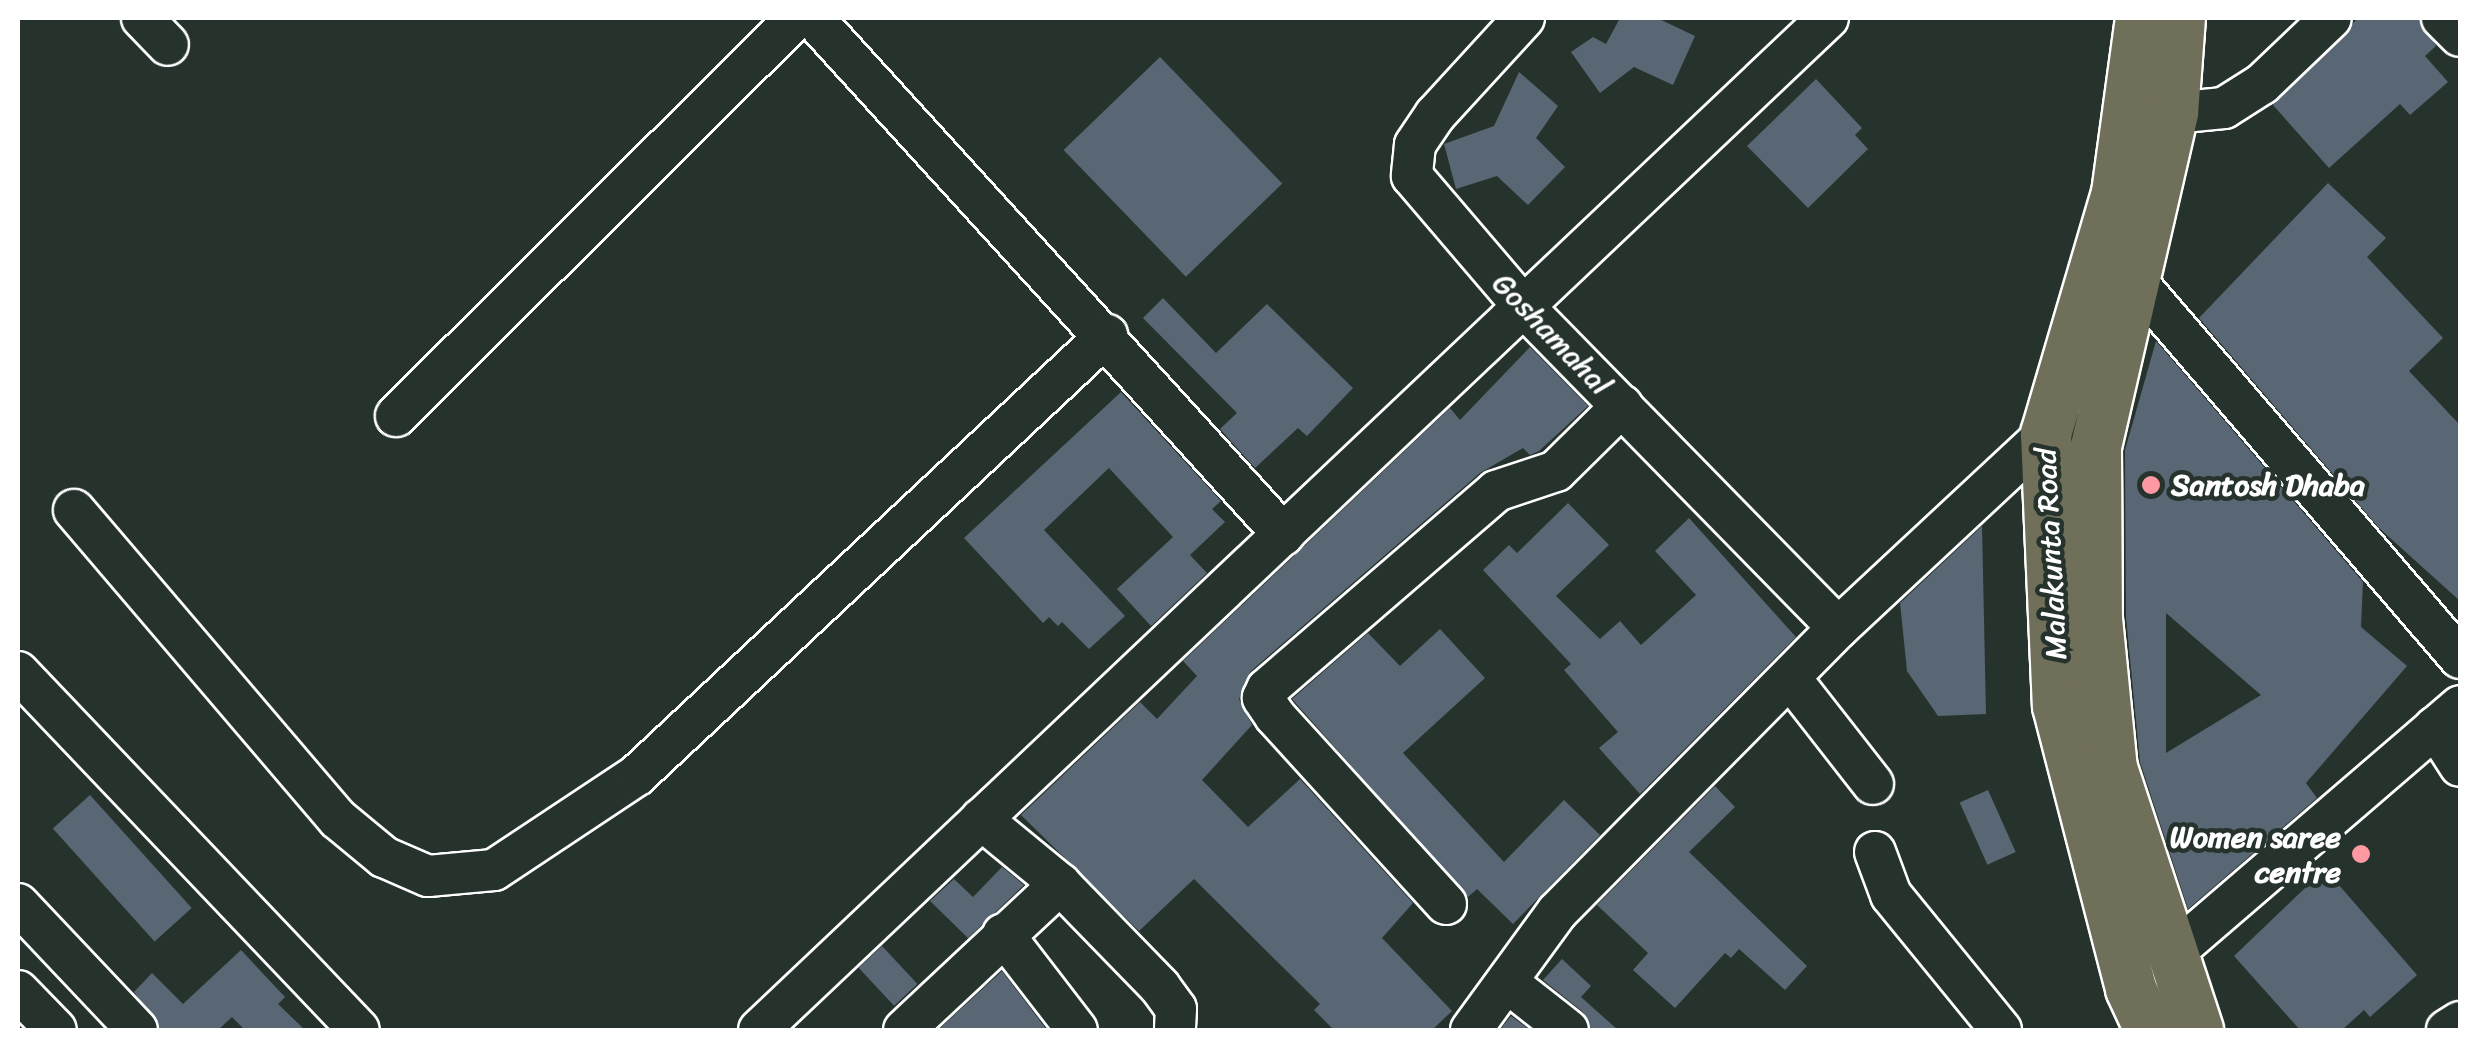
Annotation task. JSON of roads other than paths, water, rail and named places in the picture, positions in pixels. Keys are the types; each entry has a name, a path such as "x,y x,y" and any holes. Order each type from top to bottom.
{"main road":[{"path":"2160,31 2173,113 2096,446 2096,619 2112,768 2198,1030"},
{"name":"Malakunta Road","path":"2150,1030 2128,977 2058,706 2046,434 2113,210 2160,31"},
{"path":"2128,977 2172,954"}],"street":[{"path":"396,416 796,18"},
{"path":"813,18 1107,335 1284,535"},
{"name":"Goshamahal","path":"1524,18 1435,116 1415,145 1412,176 1524,307 1838,628"},
{"path":"759,1030 1828,18"},
{"path":"2173,113 2224,108 2262,84 2331,18"},
{"path":"2442,18 2460,36"},
{"path":"2132,278 2460,658"},
{"path":"74,510 338,819 384,857 428,876 494,870 637,775 1107,335"},
{"path":"1446,904 1275,716 1264,698 1266,688 1496,491 1556,471 1622,406"},
{"path":"1471,1030 1557,912 1838,628 2046,434 2103,418"},
{"path":"18,672 359,1030"},
{"path":"1790,680 1873,784"},
{"path":"2172,954 2448,716 2460,766"},
{"path":"981,819 1060,884 1160,987 1176,1009 1175,1030"},
{"path":"1875,852 1892,895 2001,1030"},
{"path":"904,1030 1060,884"},
{"path":"18,904 137,1030"},
{"path":"1003,934 1077,1030"},
{"path":"1508,982 1568,1030"},
{"path":"18,991 56,1030"},
{"path":"2447,1030 2460,1022"}],"place":[{"name":"Santosh Dhaba","path":"2151,485"},
{"name":"Women saree centre","path":"2361,854"}]}
